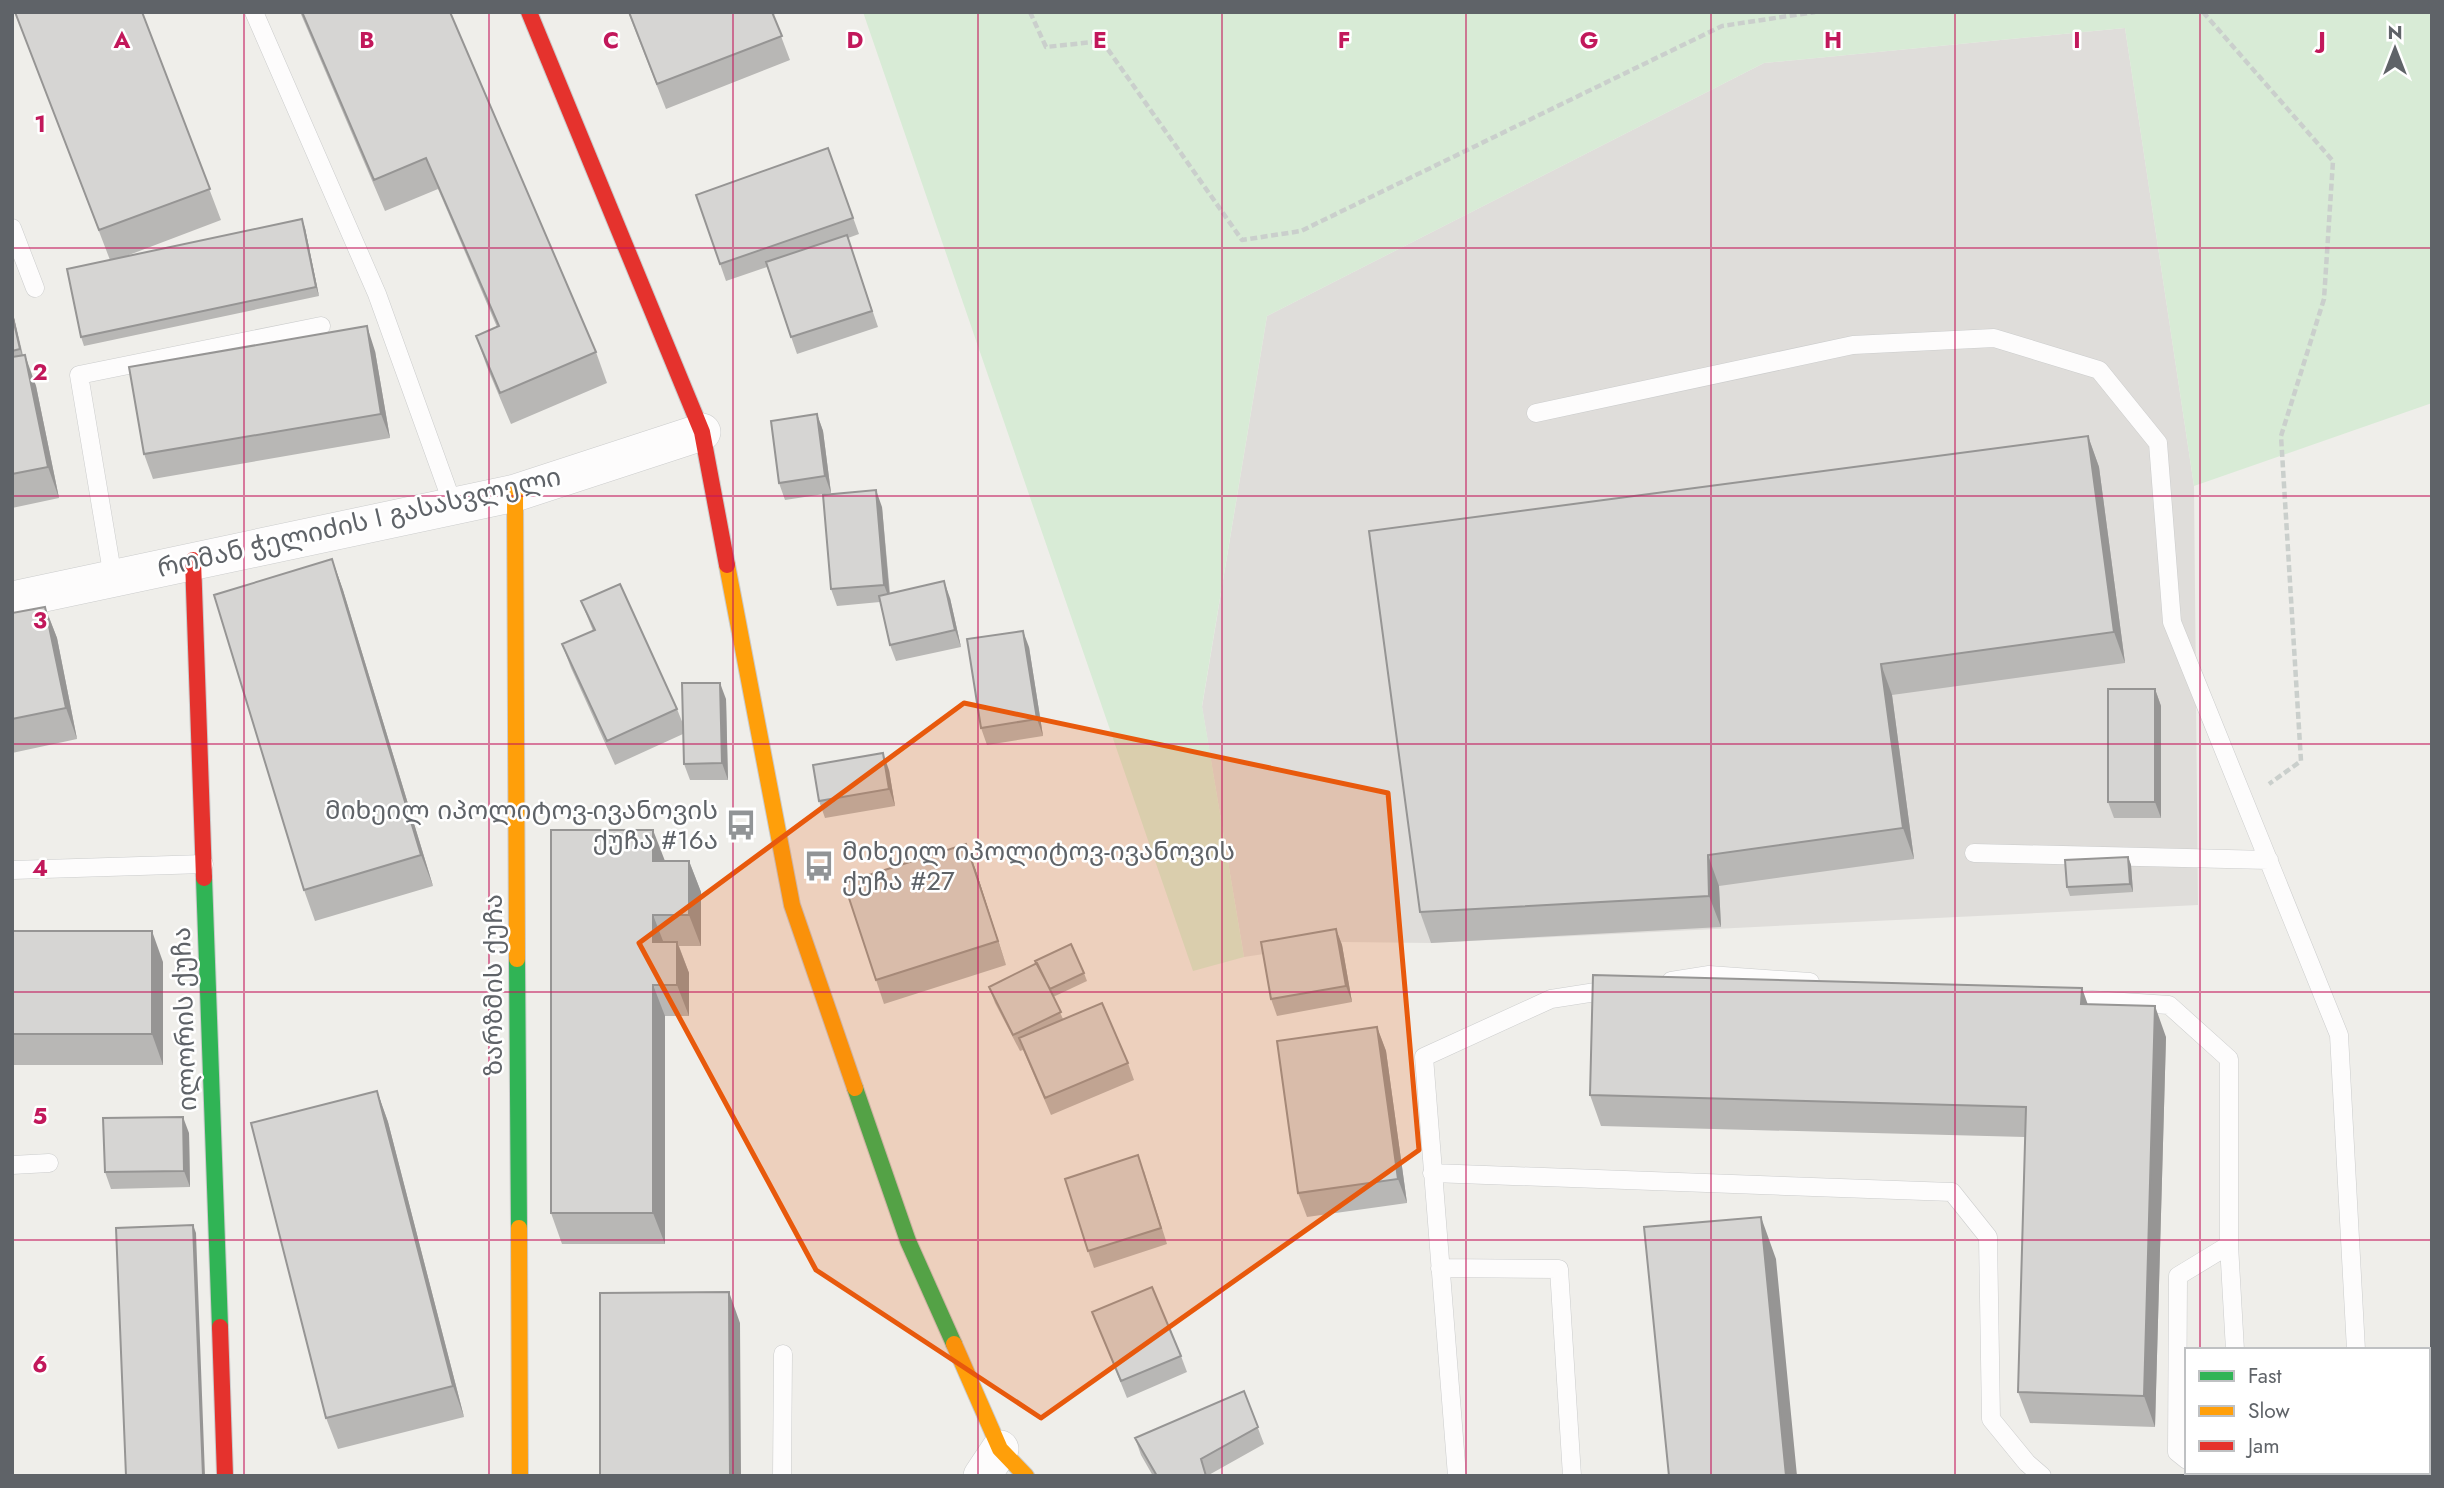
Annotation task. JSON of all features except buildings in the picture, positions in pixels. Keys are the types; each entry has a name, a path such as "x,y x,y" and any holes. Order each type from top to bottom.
{"street":[{"path":"529,12 702,432 792,905 908,1241 991,1462 1026,1476"},
{"name":"რომან ჭელიძის I გასასვლელი","path":"12,600 515,493 702,432"},
{"name":"ზარზმის ქუჩა","path":"515,493 520,1476"},
{"name":"ილორის ქუჩა","path":"193,560 225,1476"}],"lane":[{"path":"254,12 377,294 453,505"},
{"path":"12,228 35,288"},
{"path":"113,578 79,375 321,326"},
{"path":"1536,413 1853,345 1994,338 2099,370 2158,443 2172,622 2339,1035 2356,1348"},
{"path":"1974,853 2269,860"},
{"path":"12,870 204,864"},
{"path":"1656,983 1709,975 1835,984"},
{"path":"1457,1476 1424,1057 1550,999 1630,987"},
{"path":"2044,997 2169,1005 2229,1059 2229,1245 2235,1348"},
{"path":"12,1165 49,1163"},
{"path":"1432,1174 1952,1192 1987,1237 1991,1419 2027,1463 2042,1476"},
{"path":"2185,1458 2177,1452 2178,1276 2229,1245"},
{"path":"1440,1268 1559,1269 1572,1476"},
{"path":"782,1476 783,1354"}],"path":[{"path":"1030,12 1046,47 1102,41 1242,240 1301,232 1722,26 1815,12"},
{"path":"2203,12 2333,161 2324,299 2281,436 2301,761 2246,801"}],"highlighted area":[{"path":"964,703 1388,793 1419,1150 1041,1418 816,1270 639,943"}],"shaded area":[{"path":"2125,28 2194,486 2198,905 1431,943 1344,942 1244,957 1202,707 1267,316 1764,63"}],"green space":[{"path":"863,12 2432,12 2432,403 2194,486 2125,28 1764,63 1267,316 1202,706 1244,957 1193,971"}],"traffic: fast":[{"path":"204,878 220,1327"},
{"path":"517,959 519,1228"},
{"path":"855,1088 908,1241 954,1344"}],"traffic: slow":[{"path":"515,493 517,959"},
{"path":"727,565 792,905 855,1088"},
{"path":"519,1228 520,1476"},
{"path":"954,1344 1000,1449 1026,1476"}],"traffic: jam":[{"path":"529,12 702,432 727,565"},
{"path":"193,560 204,878"},
{"path":"220,1327 225,1476"}],"place":[{"name":"მიხეილ იპოლიტოვ-ივანოვის ქუჩა #16ა","path":"741,825"},
{"name":"მიხეილ იპოლიტოვ-ივანოვის ქუჩა #27","path":"819,866"}]}
